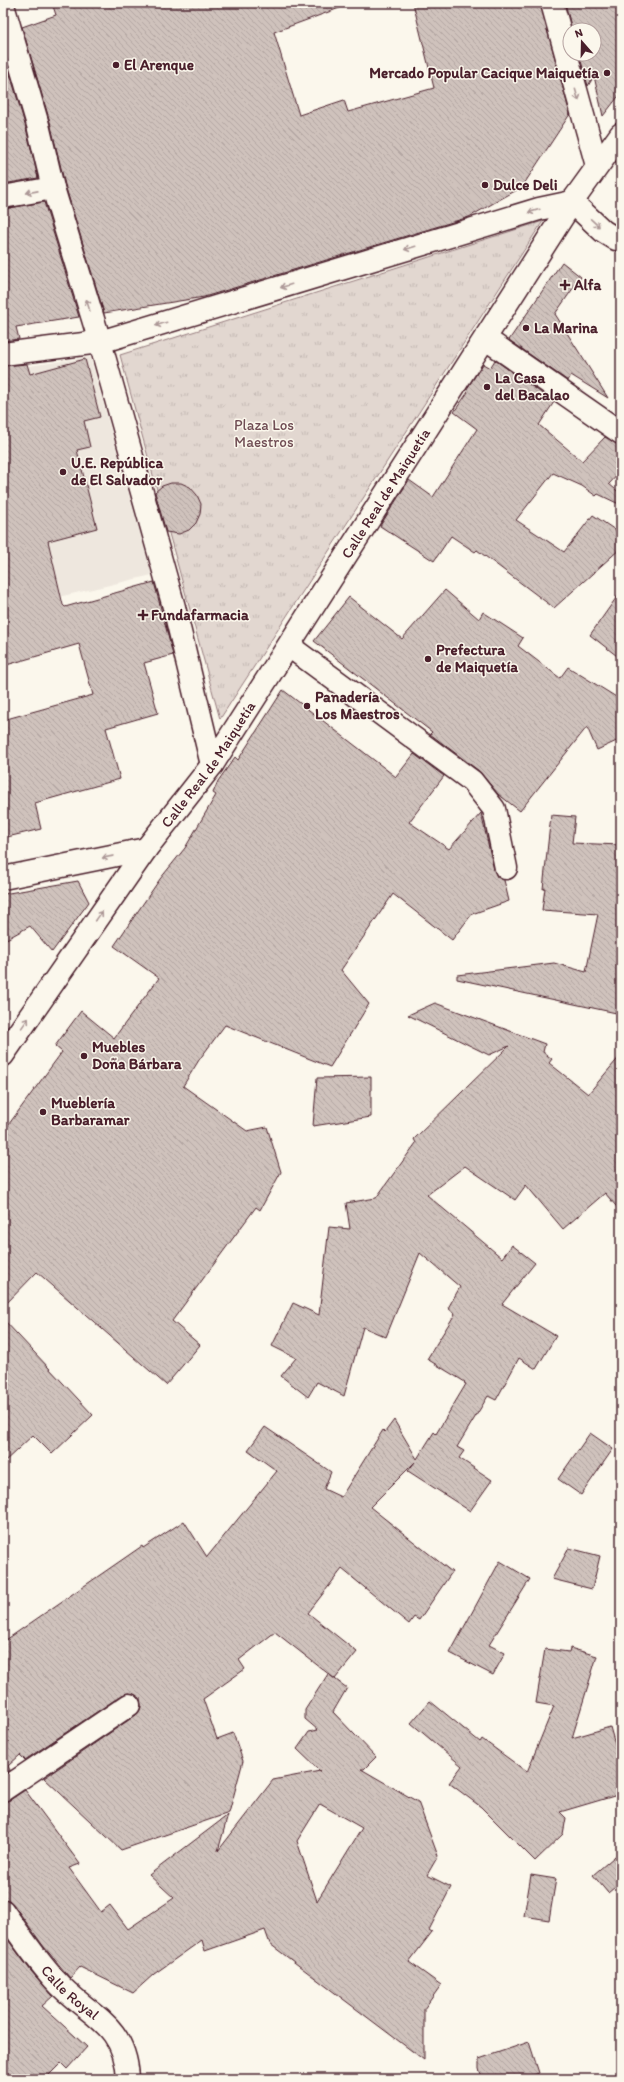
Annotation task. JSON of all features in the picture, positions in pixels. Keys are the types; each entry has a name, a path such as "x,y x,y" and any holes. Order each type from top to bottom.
{"street":[{"path":"552,3 597,166"},
{"path":"3,6 38,125 53,188 100,342 174,607 212,765"},
{"name":"Calle Real de Maiquetía","path":"3,1055 146,849 212,765 486,339 572,202 621,134"},
{"path":"3,197 53,188"},
{"path":"3,354 100,342 539,209 572,202 603,231 616,239 621,238"},
{"path":"486,339 621,433"},
{"path":"289,646 472,781 494,809 506,868"},
{"path":"3,878 146,849"},
{"path":"3,1790 129,1705"},
{"name":"Calle Royal","path":"3,1910 55,1981 114,2033 124,2049 127,2078"}],"shaded area":[{"name":"U.E. República de El Salvador","path":"90,357 152,575 3,610 3,370"}],"green space":[{"name":"Plaza Los Maestros","path":"543,221 220,719 120,355"}],"building":[{"path":"52,3 344,3 345,6 274,32 299,115 344,100 348,112 434,88 413,3 540,3 570,114 522,187 469,217 204,297 104,313 65,185 50,122 22,27 56,15"},
{"name":"Mercado Popular Cacique Maiquetía","path":"565,3 621,3 621,93 603,116 594,76 588,86 581,62 602,62 602,22 570,22"},
{"path":"3,50 26,128 38,178 3,184"},
{"path":"44,202 79,317 16,327 19,339 3,341 3,209"},
{"path":"562,262 581,277 555,314 608,398 571,375 568,381 509,340"},
{"path":"85,359 100,417 84,421 90,447 77,450 97,528 48,541 63,605 65,607 154,582 173,655 144,663 158,713 106,728 120,779 35,803 41,829 3,838 3,720 93,695 79,644 3,666 3,366 27,364 30,374"},
{"path":"495,360 554,402 539,425 582,461 605,437 621,445 621,471 609,484 621,494 621,505 598,494 596,496 582,486 553,473 516,520 564,552 593,515 621,534 621,548 554,608 477,550 475,552 451,536 434,561 380,526 409,480 433,497 477,429 454,412 468,392 466,390 483,364 490,368"},
{"path":"171,483 181,483 190,487 197,495 201,504 200,514 196,523 189,530 179,534 166,532 155,492 162,486"},
{"path":"445,590 479,619 483,612 523,638 518,646 560,678 568,667 621,700 621,739 597,750 587,727 520,811 498,794 479,771 430,734 432,732 314,641 349,597 402,639"},
{"path":"621,591 621,659 590,635"},
{"path":"283,690 396,777 414,754 444,776 409,822 449,849 481,813 494,870 497,877 504,880 509,901 472,914 452,940 393,894 341,970 369,1004 330,1067 225,1025 199,1060 183,1086 247,1131 267,1127 281,1172 260,1210 256,1207 172,1321 200,1345 166,1385 37,1272 3,1307 3,1132 62,1052 55,1046 81,1011 114,1038 159,978 114,946 160,879 185,848 216,795 213,793 218,781 235,757 238,760"},
{"path":"551,815 575,817 572,843 621,845 621,1014 457,979 457,975 554,963 586,972 598,914 542,910"},
{"path":"78,881 89,902 52,952 30,926 3,941 3,894"},
{"path":"435,1003 545,1044 543,1052 552,1059 549,1063 588,1094 621,1055 621,1212 605,1193 563,1229 526,1185 515,1200 465,1166 427,1195 502,1258 512,1245 535,1263 502,1304 556,1336 536,1369 519,1358 496,1400 488,1396 457,1447 464,1451 459,1458 492,1480 470,1511 408,1471 415,1462 370,1507 452,1572 419,1620 414,1617 409,1624 342,1569 308,1613 357,1652 335,1679 275,1632 239,1660 245,1669 203,1699 217,1739 233,1733 243,1761 229,1813 121,1850 44,1778 136,1715 140,1710 140,1698 134,1694 128,1693 122,1695 25,1760 20,1755 8,1766 10,1770 3,1775 3,1642 142,1546 143,1548 184,1521 207,1557 277,1471 248,1450 265,1427 331,1472 324,1489 341,1497 383,1430 385,1432 394,1420 417,1459 434,1432 436,1434 466,1384 427,1359 455,1314 448,1308 460,1287 420,1253 386,1337 363,1327 344,1396 317,1382 308,1397 281,1376 296,1358 272,1346 293,1303 319,1315 329,1227 350,1229 346,1203 376,1198 416,1143 414,1139 509,1046 489,1055 408,1015"},
{"path":"371,1077 371,1117 313,1126 317,1078"},
{"path":"3,1319 93,1415 52,1454 33,1435 3,1463"},
{"path":"590,1433 613,1449 581,1495 558,1479"},
{"path":"569,1548 600,1556 592,1589 552,1579"},
{"path":"500,1561 530,1579 489,1645 505,1653 493,1675 450,1653"},
{"path":"570,1648 597,1656 572,1738 610,1727 621,1766 621,1794 560,1812 566,1818 563,1834 535,1861 481,1807 449,1783 462,1766 411,1723 430,1701 480,1742 482,1739 527,1772 554,1706 536,1703 545,1649 569,1652"},
{"path":"328,1674 347,1688 333,1712 376,1757 364,1769 361,1769 418,1802 438,1856 427,1875 451,1887 429,1930 432,1932 409,1962 441,1985 424,2009 424,2060 270,1944 265,1930 205,1951 202,1940 154,1974 133,1993 80,1967 70,1978 44,1947 13,1904 9,1900 3,1899 3,1802 10,1800 25,1790 80,1864 69,1868 101,1912 110,1905 128,1929 174,1898 149,1875 228,1815 218,1851 273,1780 320,1771 297,1749 309,1732 318,1730 305,1719 305,1710","holes":["320,1804 362,1828 317,1901 297,1841"]},
{"path":"621,1851 621,1882 608,1893 593,1875"},
{"path":"531,1875 556,1879 549,1920 524,1916"},
{"path":"3,1933 31,1971 53,1996 42,2006 87,2047 67,2069 61,2063 45,2079 3,2079"},
{"path":"529,2042 539,2073 522,2079 483,2079 479,2069 479,2059"}],"place":[{"name":"El Arenque","path":"116,65"},
{"name":"Mercado Popular Cacique Maiquetía","path":"607,73"},
{"name":"Dulce Deli","path":"485,185"},
{"name":"Alfa","path":"565,285"},
{"name":"La Marina","path":"526,328"},
{"name":"La Casa del Bacalao","path":"487,387"},
{"name":"U.E. República de El Salvador","path":"63,472"},
{"name":"Fundafarmacia","path":"143,615"},
{"name":"Prefectura de Maiquetía","path":"428,659"},
{"name":"Panadería Los Maestros","path":"307,706"},
{"name":"Muebles Doña Bárbara","path":"84,1056"},
{"name":"Mueblería Barbaramar","path":"43,1112"}]}
